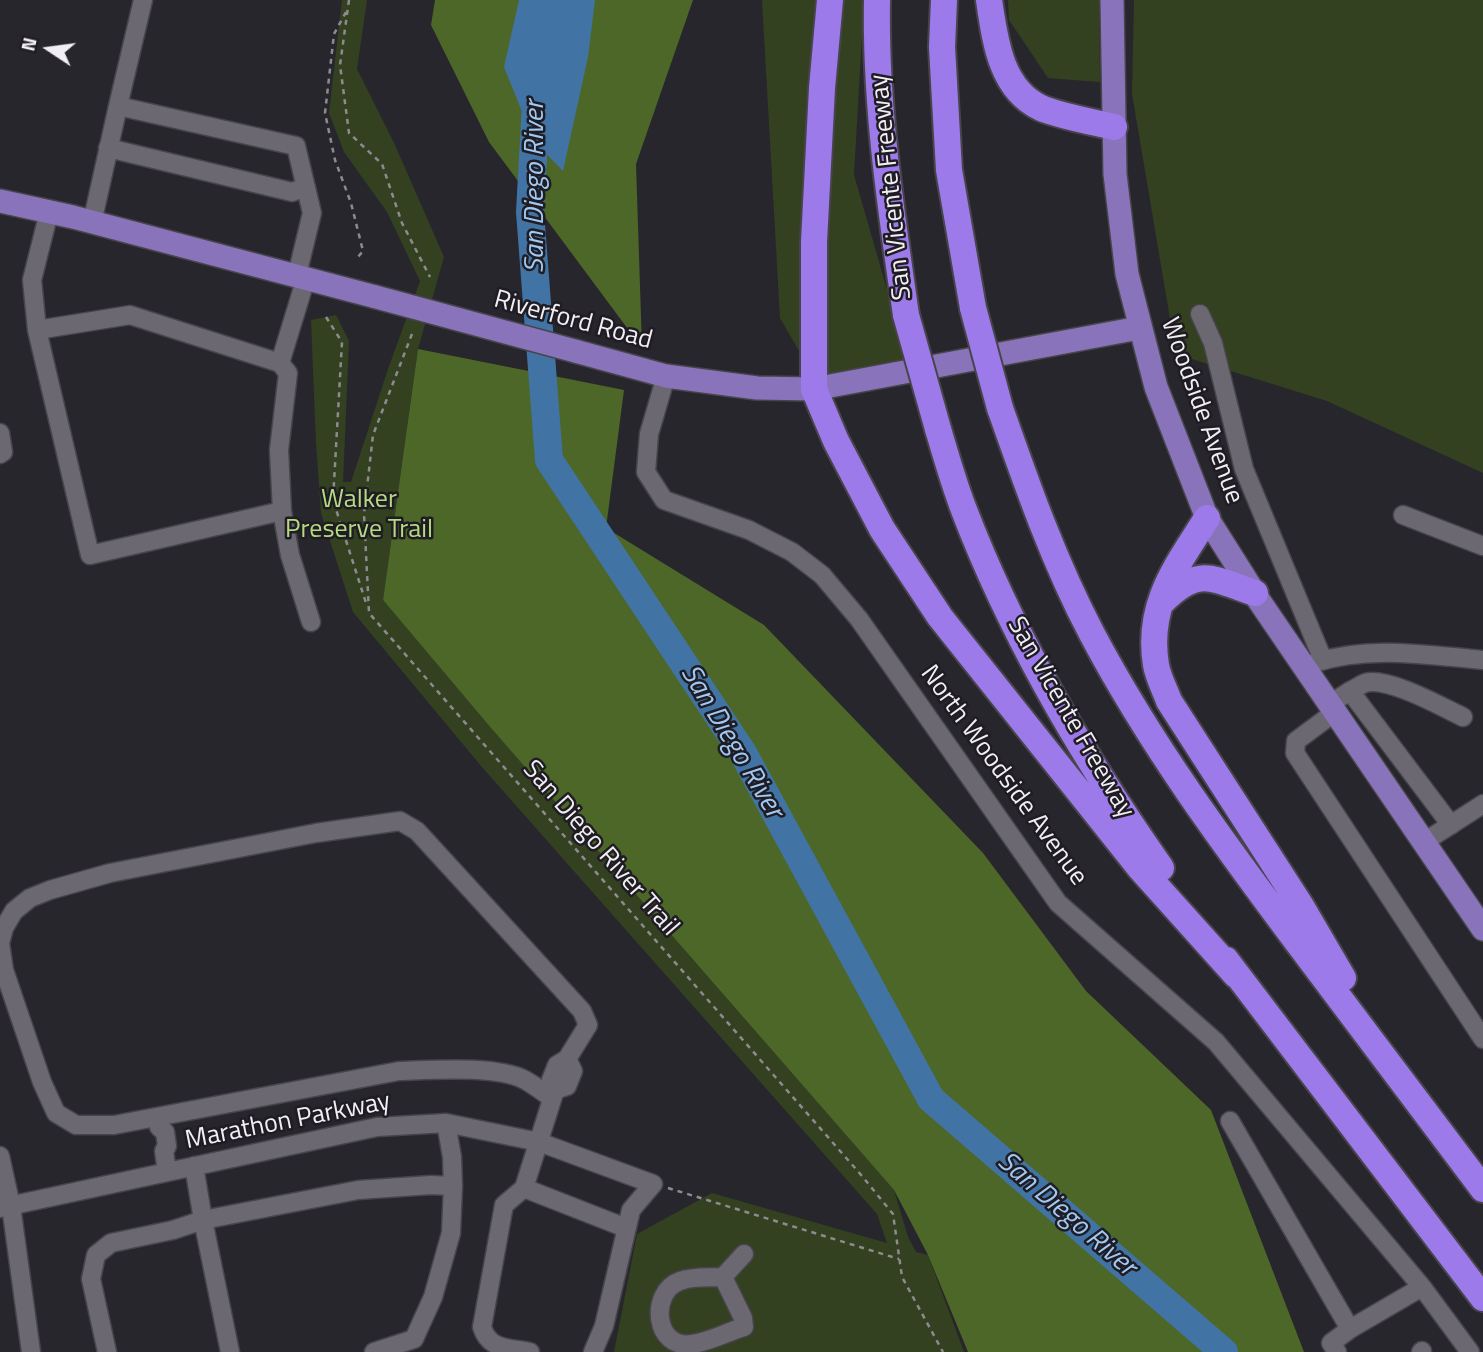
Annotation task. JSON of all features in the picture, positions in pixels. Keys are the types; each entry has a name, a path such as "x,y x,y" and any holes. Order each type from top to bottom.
{"highway":[{"path":"831,0 822,88 814,242 814,389 836,441 882,528 940,617 1139,867 1236,975"},
{"name":"San Vicente Freeway","path":"877,0 885,174 906,315 964,510 1009,612 1045,684 1131,825 1236,975 1483,1298"},
{"path":"944,0 942,47 949,170 973,308 1000,408 1028,489 1064,576 1093,635 1150,734 1234,857 1483,1189"},
{"path":"989,0 994,33 1005,71 1017,91 1041,107 1114,127"},
{"path":"1207,518 1169,579 1158,605 1154,631 1157,667 1169,701 1301,906 1403,1083"},
{"path":"1158,605 1180,584 1203,576 1255,593"}],"main road":[{"name":"Woodside Avenue","path":"1112,0 1115,174 1127,274 1156,387 1207,518 1255,593 1313,663 1332,708 1483,929"},
{"name":"Riverford Road","path":"0,201 302,277 666,376 757,388 814,389 1139,328"}],"street":[{"path":"92,223 143,0"},
{"path":"118,106 296,146 313,213 302,277 280,363"},
{"path":"108,148 292,192 306,187"},
{"path":"49,212 32,280 37,330 90,555 282,511"},
{"path":"1200,314 1213,343 1247,478 1313,663 1340,655 1394,652 1483,660"},
{"path":"37,330 130,315 280,363 288,373 279,450 282,511 290,555 311,622"},
{"name":"North Woodside Avenue","path":"666,376 649,433 646,472 664,500 749,530 792,552 822,576 859,619 1058,903 1216,1042 1422,1287 1470,1352"},
{"path":"0,433 3,452 0,454"},
{"path":"1403,515 1483,546"},
{"path":"1463,717 1409,691 1367,682 1350,691 1296,741 1295,753 1483,1039"},
{"path":"1350,691 1451,825"},
{"path":"1424,842 1483,804"},
{"path":"530,1352 493,1344 485,1338 482,1327 505,1205 524,1188 554,1094 567,1086 573,1071 567,1059 588,1026 582,1011 417,831 400,821 110,873 30,898 14,911 4,928 0,943 4,970 42,1082 56,1113 75,1125 158,1122 399,1071 437,1069 490,1072 523,1079 554,1094"},
{"path":"1230,1121 1350,1329"},
{"path":"158,1122 165,1132 167,1172"},
{"path":"374,1352 414,1339 433,1297 451,1233 452,1157 446,1123"},
{"name":"Marathon Parkway","path":"6,1207 377,1127 446,1123 539,1142 653,1184"},
{"path":"0,1156 31,1352"},
{"path":"194,1166 230,1352"},
{"path":"593,1352 604,1326 631,1210 653,1184"},
{"path":"107,1352 91,1279 96,1255 111,1243 173,1230 203,1220 358,1190 453,1186"},
{"path":"524,1188 626,1228"},
{"path":"723,1277 743,1318 744,1327 692,1344 676,1343 666,1336 659,1317 665,1294 671,1285 681,1280 723,1277 744,1254"},
{"path":"1337,1352 1331,1343 1422,1287"}],"path":[{"path":"349,0 341,65 349,133 382,163 402,223 430,277"},
{"path":"348,9 334,34 325,113 335,160 351,203 363,251 358,257"},
{"path":"326,317 342,342 333,499 369,613"},
{"path":"369,613 363,514 373,435 412,334"},
{"name":"San Diego River Trail","path":"369,613 862,1176 892,1214 902,1277 943,1352"},
{"path":"653,1184 900,1259"}],"green space":[{"name":"Walker Preserve Trail","path":"342,0 367,0 357,69 395,145 444,257 418,349 383,600 491,728 894,1190 908,1237 916,1252 928,1255 964,1352 614,1352 637,1234 712,1193 887,1243 877,1214 481,766 353,612 321,513 311,320 336,315 349,341 343,482 351,482 420,281 387,212 344,152 329,113"},
{"path":"435,0 693,0 636,164 642,348 489,142 431,25"},
{"path":"762,0 864,0 854,175 907,359 814,377 780,318"},
{"path":"1008,0 1099,0 1100,82 1048,78 1009,20"},
{"path":"1134,0 1483,0 1483,473 1327,401 1176,354 1132,94"},
{"path":"418,349 624,390 606,528 764,625 983,853 1086,991 1211,1110 1304,1352 968,1352 928,1255 894,1190 491,728 383,600"}],"water":[{"path":"519,0 595,0 588,57 563,171 534,141 504,67"}],"waterway":[{"name":"San Diego River","path":"536,103 530,212 549,460 743,753 931,1099 1224,1352"}]}
